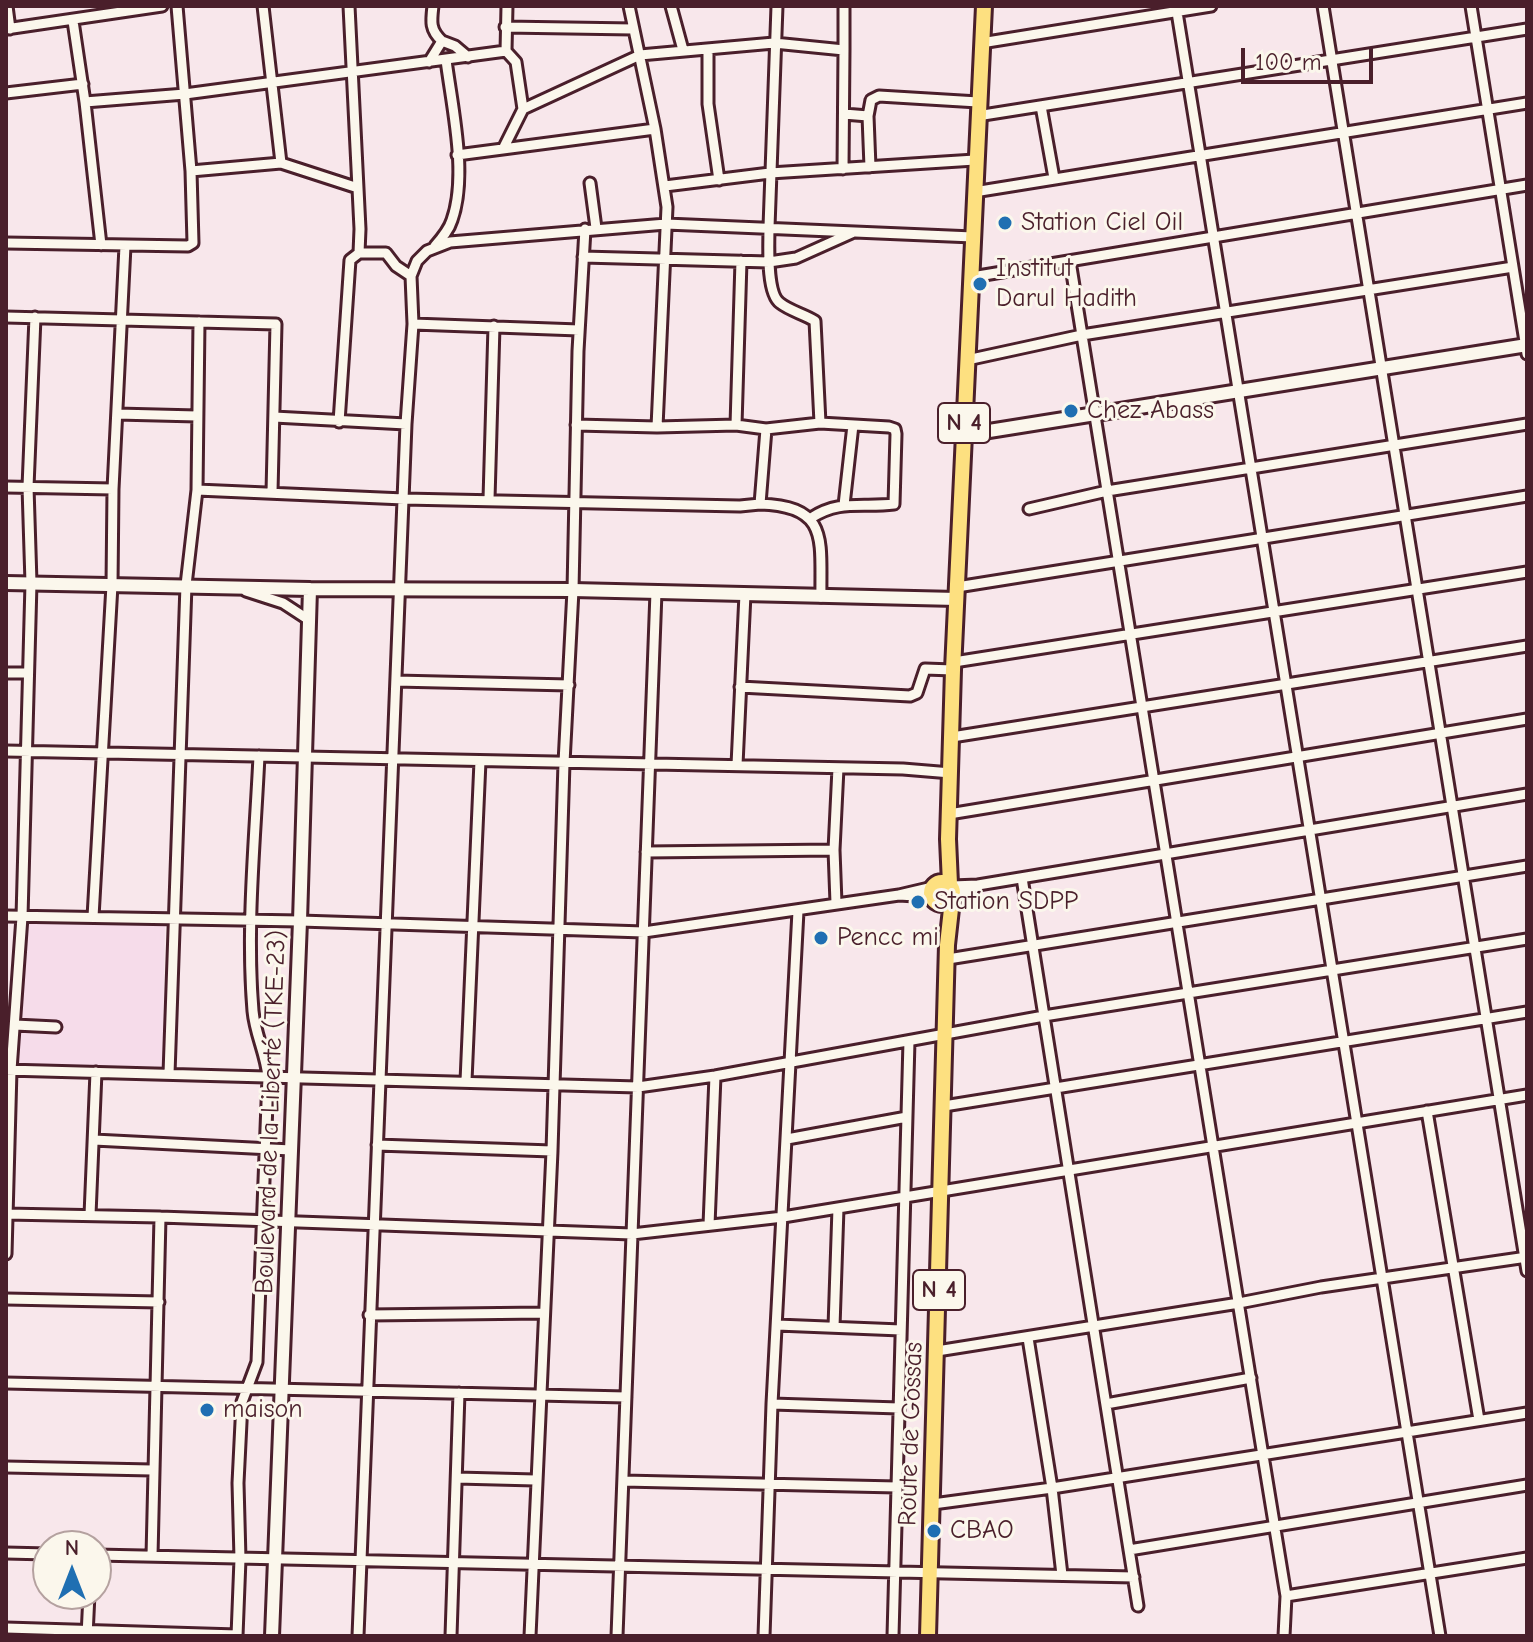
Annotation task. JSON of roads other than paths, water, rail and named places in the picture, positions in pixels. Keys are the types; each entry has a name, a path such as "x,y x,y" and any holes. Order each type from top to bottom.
{"main road":[{"name":"N 4","path":"947,952 943,892 948,839 977,109 984,6"},
{"name":"Route de Gossas","path":"928,1636 947,952"}],"street":[{"path":"7,6 8,29 162,6"},
{"path":"6,243 188,246 193,243 191,171 177,6"},
{"path":"263,6 281,163"},
{"path":"349,6 359,253"},
{"path":"433,6 431,24 434,34 468,57"},
{"path":"503,149 523,109 516,62 506,51 507,6"},
{"path":"629,6 665,186 666,259 657,427"},
{"path":"671,6 683,50"},
{"path":"777,6 769,262 773,293 778,303 815,321 820,423"},
{"path":"843,169 844,6"},
{"path":"981,43 1176,9 1211,6"},
{"path":"1323,6 1527,1271"},
{"path":"964,435 1527,348 1522,297 1513,267 1471,6"},
{"path":"1176,9 1440,1636"},
{"path":"73,21 101,245"},
{"path":"505,27 633,29"},
{"path":"870,167 868,116 871,100 879,96 977,109 1041,106 1527,29"},
{"path":"429,62 442,41"},
{"path":"523,109 571,84 640,55 774,43 844,50"},
{"path":"708,49 708,104 719,180"},
{"path":"85,102 185,94 506,51"},
{"path":"434,248 453,217 458,185 446,60"},
{"path":"6,93 83,84"},
{"path":"974,192 1527,103"},
{"path":"1041,106 1054,178"},
{"path":"844,114 868,116"},
{"path":"457,155 655,129"},
{"path":"665,186 770,173 975,160"},
{"path":"191,171 281,163 358,188"},
{"path":"590,183 596,228"},
{"path":"972,277 1527,185"},
{"path":"358,1636 399,589 413,324 411,276 417,261 434,248 450,242 666,224 973,237"},
{"path":"530,1636 552,1151 585,229"},
{"path":"583,257 769,262 796,258 856,231"},
{"path":"93,917 112,585 113,489 125,246"},
{"path":"339,422 350,260 359,253 386,253 396,266 411,276"},
{"path":"736,425 741,261"},
{"path":"1070,261 1264,1454 1286,1596 1284,1636"},
{"path":"967,360 1082,335 1513,267"},
{"path":"6,317 276,324 272,492"},
{"path":"6,1254 9,1070 22,917 31,583 28,487 35,317"},
{"path":"169,1074 186,585 197,490 199,322"},
{"path":"413,324 579,330"},
{"path":"489,499 494,326"},
{"path":"117,414 197,416"},
{"path":"274,417 406,424"},
{"path":"576,425 736,425 766,429 820,423 895,429 894,504 844,505 827,508 811,518"},
{"path":"1029,509 1107,491 1527,424"},
{"path":"844,505 853,425"},
{"path":"760,504 766,429"},
{"path":"6,487 113,489"},
{"path":"197,490 404,499 780,505 811,518 818,532 821,597"},
{"path":"6,583 573,590 821,597 957,593 1119,561 1527,496"},
{"path":"740,687 910,696 917,693 925,669 1527,572"},
{"path":"231,588 283,603 309,620"},
{"name":"Boulevard de la Liberté (TKE-23)","path":"272,1636 310,589"},
{"path":"617,1636 656,592"},
{"path":"737,765 745,594"},
{"path":"952,737 1527,646"},
{"path":"6,673 28,673"},
{"path":"396,681 569,685"},
{"path":"949,814 1527,719"},
{"path":"6,751 737,765 951,773"},
{"path":"6,1628 237,1636 239,1446 242,1402 257,1362 268,1077 267,1060 254,1024 251,921 259,756"},
{"path":"466,1081 480,761"},
{"path":"836,903 834,850 838,768"},
{"path":"6,916 644,932 836,903 943,892 1527,794"},
{"path":"646,852 834,850"},
{"path":"947,952 1032,945 1527,866"},
{"path":"1022,878 1138,1606"},
{"path":"764,1636 772,1404 798,911"},
{"path":"9,1070 638,1087 715,1076 1044,1016 1527,939"},
{"path":"944,1106 1527,1012"},
{"path":"15,1025 56,1027"},
{"path":"893,1636 909,1041"},
{"path":"90,1215 96,1072"},
{"path":"709,1225 715,1076"},
{"path":"7,1214 632,1234 783,1217 1527,1095"},
{"path":"1427,1111 1479,1420"},
{"path":"787,1139 907,1117"},
{"path":"94,1140 291,1150"},
{"path":"377,1145 552,1151"},
{"path":"834,1327 838,1208"},
{"path":"152,1556 160,1217"},
{"path":"937,1351 1321,1287 1526,1258"},
{"path":"6,1299 159,1302"},
{"path":"369,1315 543,1313"},
{"path":"777,1325 901,1330"},
{"path":"1028,1338 1052,1488 1062,1575"},
{"path":"1106,1404 1251,1378"},
{"path":"6,1383 626,1397"},
{"path":"451,1636 459,1393"},
{"path":"772,1404 899,1408"},
{"path":"933,1504 1527,1413"},
{"path":"6,1467 152,1470"},
{"path":"457,1478 535,1480"},
{"path":"623,1481 897,1487"},
{"path":"1129,1550 1527,1485"},
{"path":"6,1553 32,1554"},
{"path":"112,1555 1134,1577"},
{"path":"1286,1596 1527,1558"},
{"path":"87,1633 88,1610"}],"place":[{"name":"Station Ciel Oil","path":"1005,223"},
{"name":"Institut Darul Hadith","path":"980,284"},
{"name":"Chez Abass","path":"1071,411"},
{"name":"Station SDPP","path":"918,902"},
{"name":"Pencc mi","path":"821,938"},
{"name":"maison","path":"207,1410"},
{"name":"CBAO","path":"934,1531"}]}
